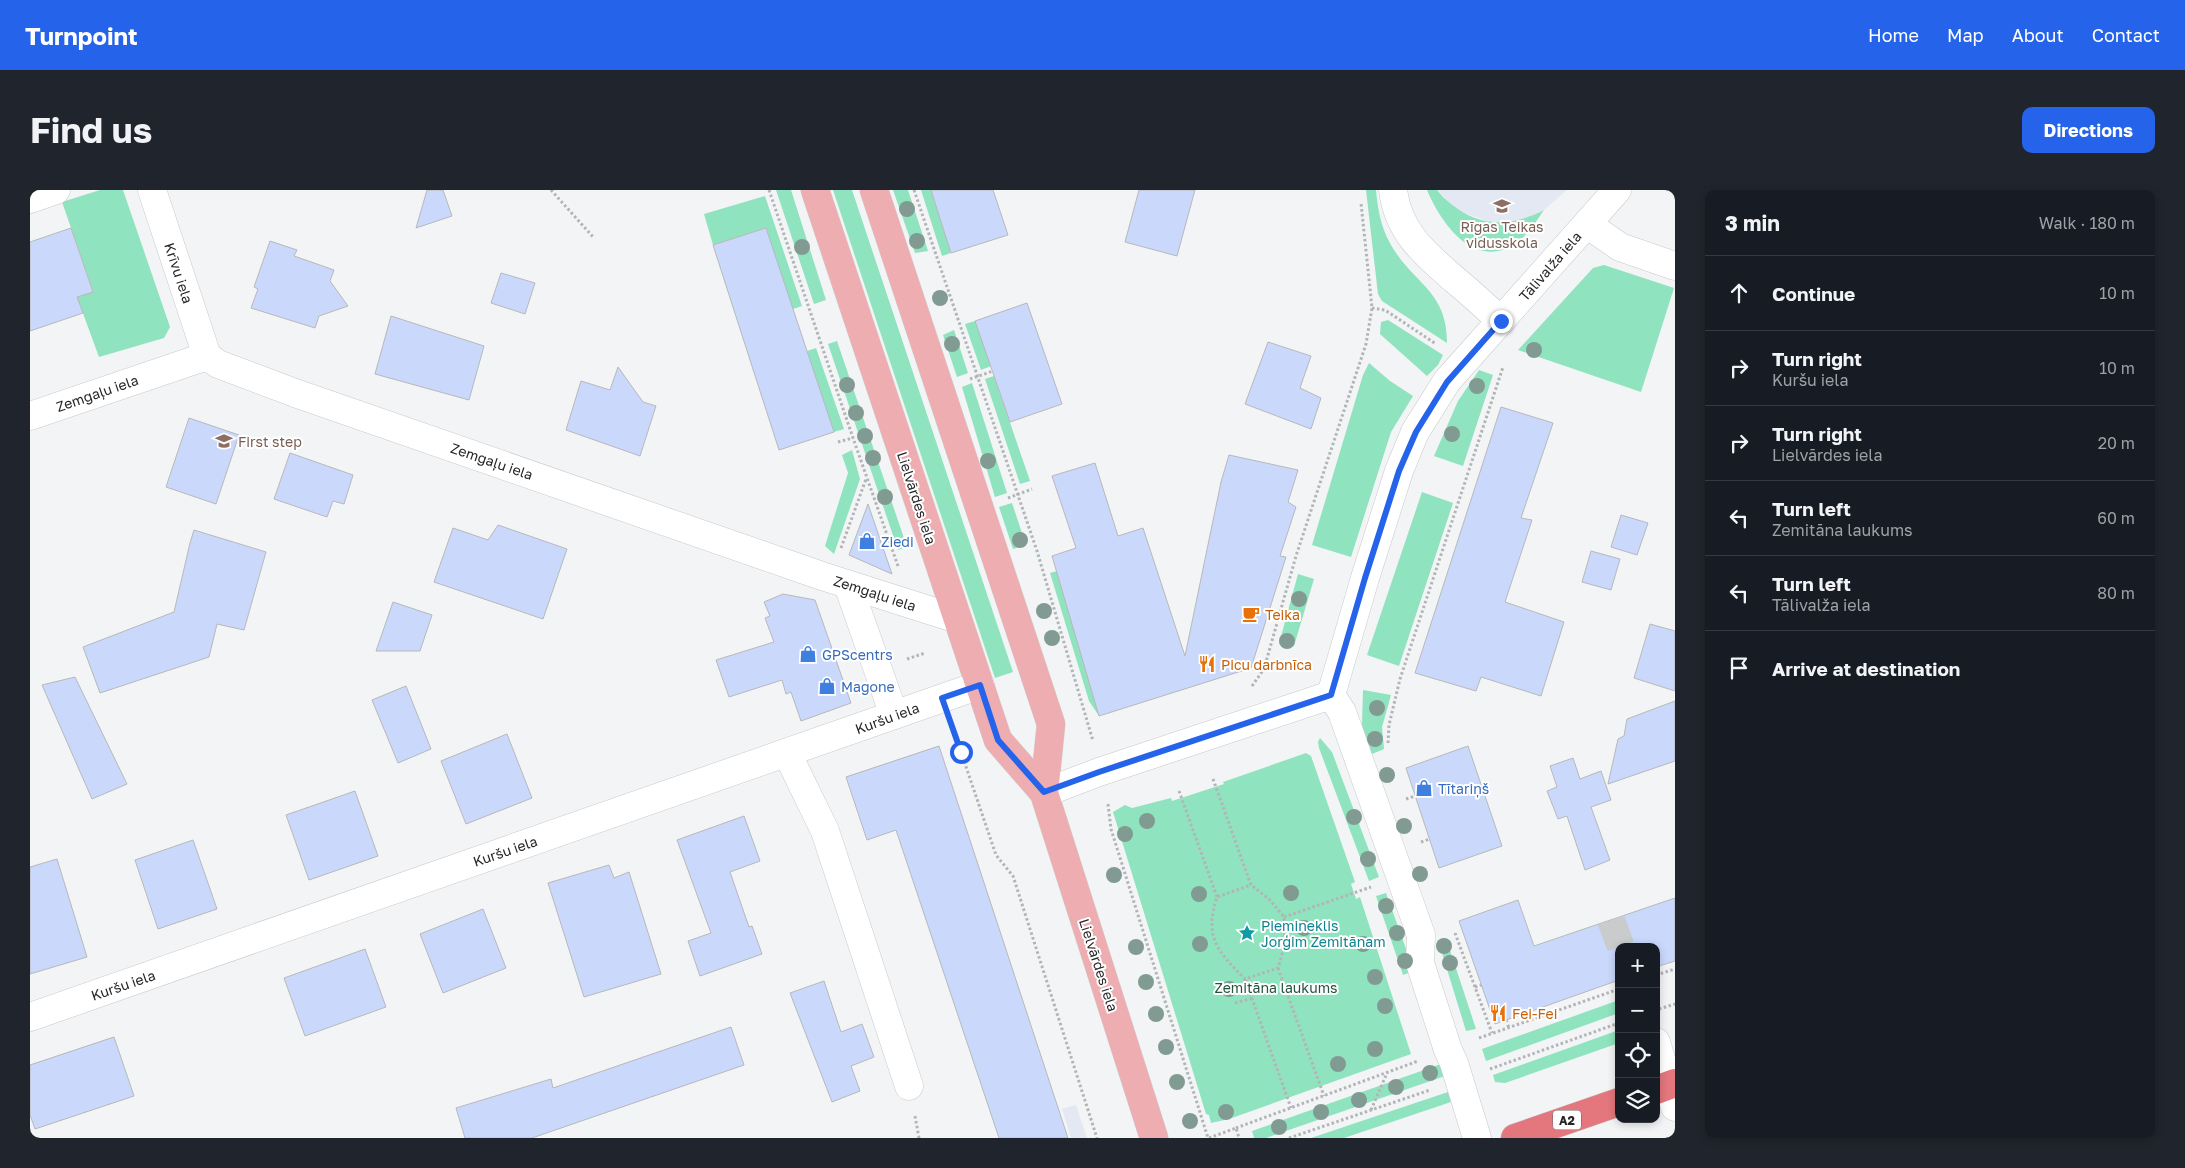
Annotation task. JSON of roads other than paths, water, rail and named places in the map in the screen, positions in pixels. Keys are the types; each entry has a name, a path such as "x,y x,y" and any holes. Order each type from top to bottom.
{"highway":[{"name":"A2","path":"1515,1138 1615,1103"}],"main road":[{"name":"Lielvārdes iela","path":"815,190 998,740 1044,792"},
{"name":"Lielvārdes iela","path":"874,190 1051,724 1044,792 1154,1138"}],"street":[{"path":"30,199 56,190"},
{"name":"Krīvu iela","path":"152,190 207,356"},
{"path":"1393,190 1394,202 1405,226 1419,248 1501,321"},
{"name":"Tālivalža iela","path":"1331,695 1399,471 1416,432 1447,382 1463,362 1617,190"},
{"path":"1587,224 1620,247 1675,266"},
{"name":"Zemgaļu iela","path":"30,416 207,356 218,364 295,393 839,582 957,619"},
{"path":"839,582 894,715"},
{"name":"Kuršu iela","path":"30,1017 980,685"},
{"path":"1044,792 1331,695 1342,712 1420,935 1420,964 1448,1050 1457,1071 1477,1138"},
{"path":"787,753 825,831 909,1086"},
{"path":"1660,1057 1669,1091"}],"tunnel":[{"path":"1611,920 1620,943"}],"place":[{"name":"Rīgas Teikas vidusskola","path":"1502,206"},
{"name":"First step","path":"224,441"},
{"name":"Ziedi","path":"867,541"},
{"name":"Teika","path":"1251,614"},
{"name":"GPScentrs","path":"808,654"},
{"name":"Picu darbnīca","path":"1207,664"},
{"name":"Magone","path":"827,686"},
{"name":"Tītariņš","path":"1424,788"},
{"name":"Piemineklis Jorģim Zemitānam","path":"1247,933"},
{"name":"Fei-Fei","path":"1498,1013"}],"park label":[{"name":"Zemitāna laukums","path":"1276,987"}]}
